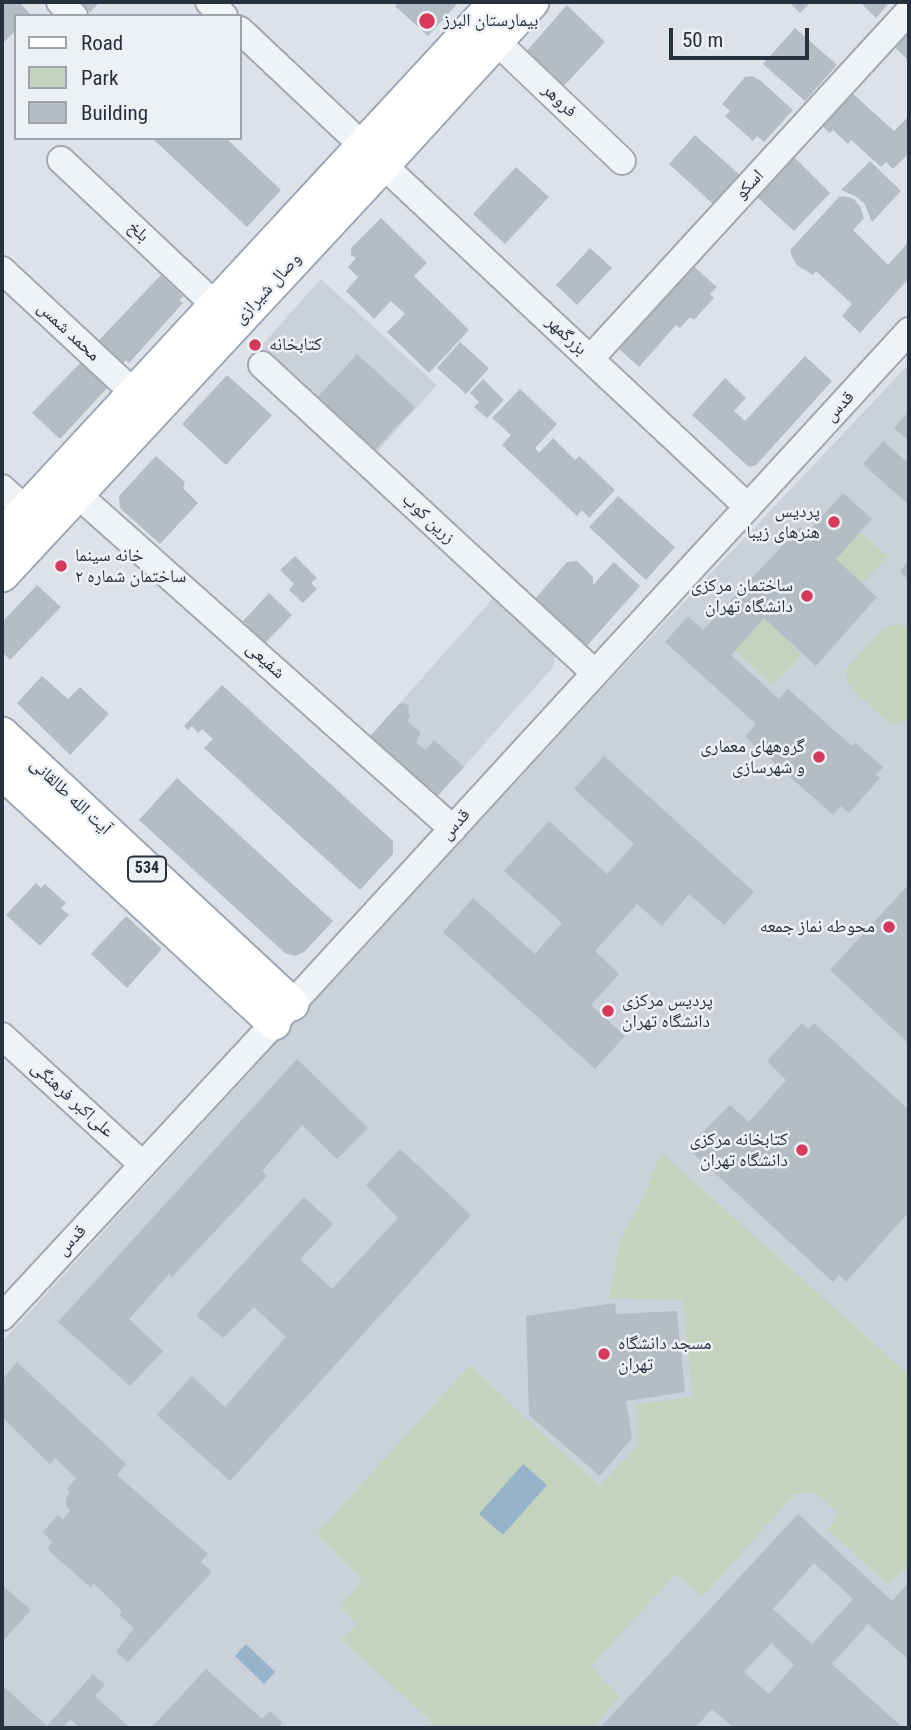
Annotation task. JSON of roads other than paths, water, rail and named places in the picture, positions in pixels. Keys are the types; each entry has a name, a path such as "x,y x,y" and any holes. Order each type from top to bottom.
{"main road":[{"name":"وصال شیرازی","path":"2,536 26,510 67,485 373,155 496,2"},
{"name":"وصال شیرازی","path":"2,575 134,393 215,305 496,41 532,2"},
{"name":"آیت الله طالقانی","path":"2,734 283,1014"},
{"name":"آیت الله طالقانی","path":"2,772 283,1014"}],"street":[{"path":"209,2 222,14"},
{"name":"اسکو","path":"590,359 909,11"},
{"name":"بزرگمهر","path":"242,32 748,507"},
{"name":"فروهر","path":"496,41 622,161"},
{"name":"بلخ","path":"61,160 215,305"},
{"name":"محمد شمس","path":"2,270 134,393"},
{"name":"قدس","path":"6,1302 143,1165 909,331"},
{"name":"زرین کوب","path":"262,365 595,673"},
{"name":"شفیعی","path":"67,485 453,829"},
{"path":"2,488 26,510"},
{"name":"علی‌اکبر فرهنگی","path":"2,1036 143,1165"}],"water":[{"path":"523,1464 547,1485 503,1535 479,1514"},
{"path":"246,1644 275,1672 264,1684 235,1656"}],"place":[{"name":"بیمارستان البرز","path":"427,21"},
{"name":"کتابخانه","path":"255,345"},
{"name":"پردیس هنرهای زیبا","path":"834,522"},
{"name":"خانه سینما ساختمان شماره ۲","path":"61,566"},
{"name":"ساختمان مرکزی دانشگاه تهران","path":"807,596"},
{"name":"گروههای معماری و شهرسازی","path":"819,757"},
{"name":"محوطه نماز جمعه","path":"889,927"},
{"name":"پردیس مرکزی دانشگاه‌ تهران","path":"608,1011"},
{"name":"کتابخانه مرکزی دانشگاه تهران","path":"802,1150"},
{"name":"مسجد دانشگاه تهران","path":"604,1354"}]}
